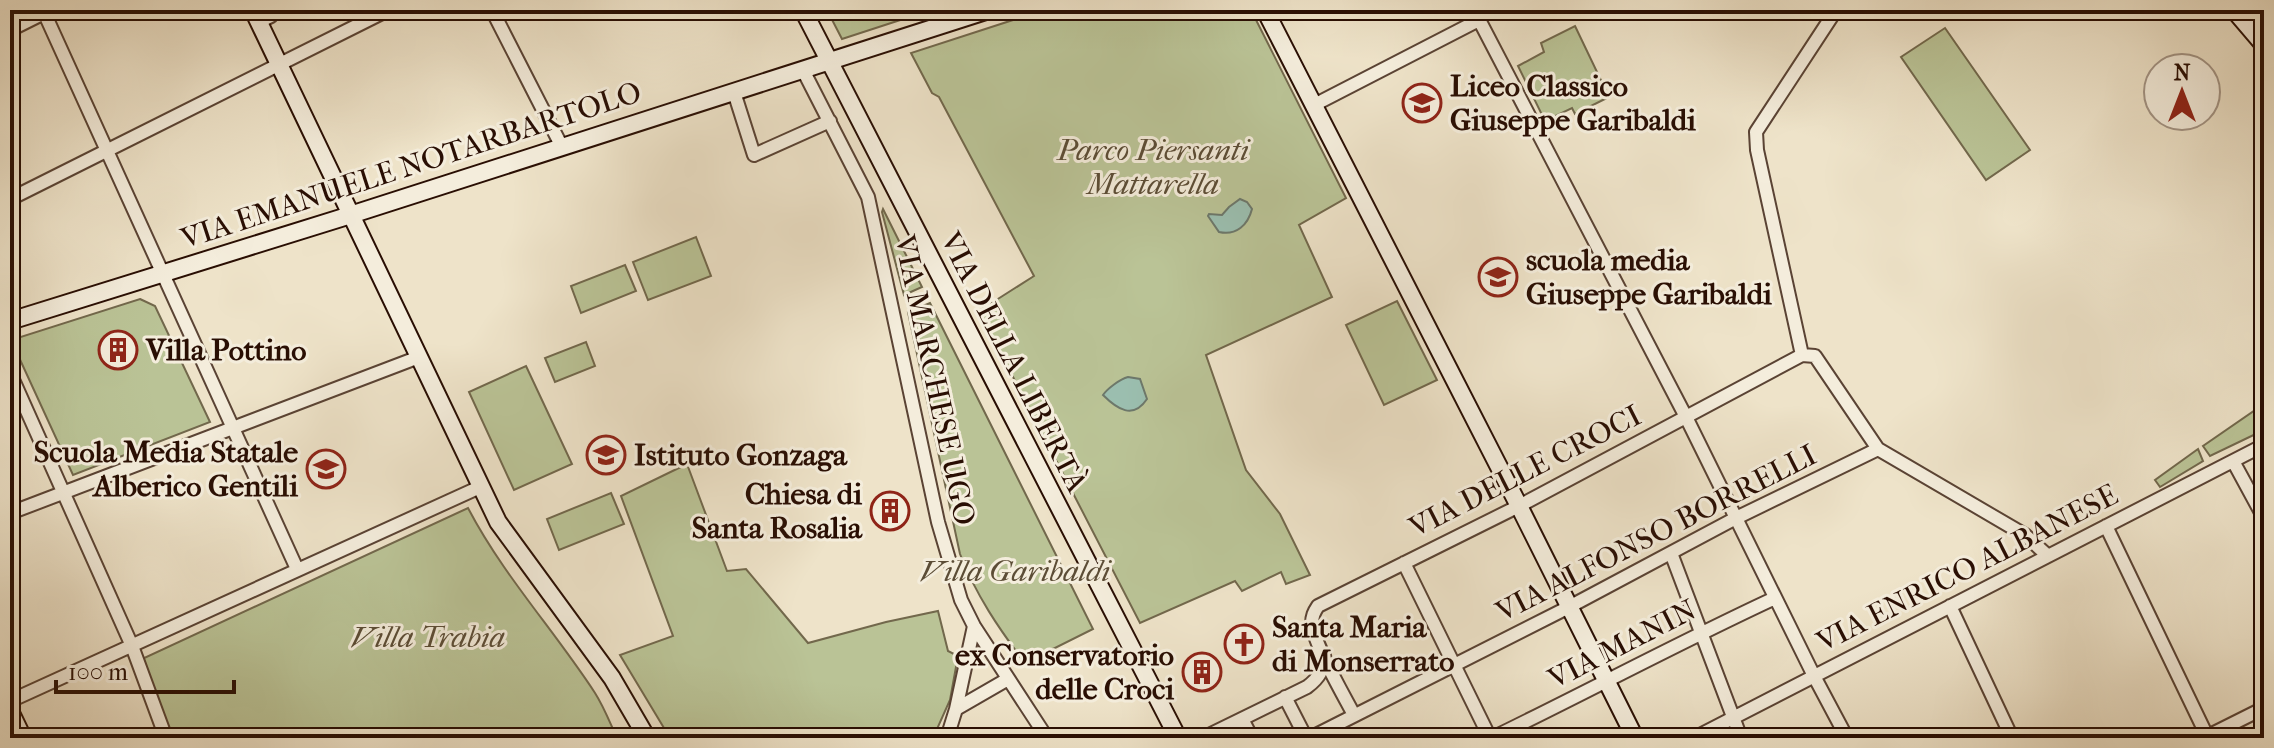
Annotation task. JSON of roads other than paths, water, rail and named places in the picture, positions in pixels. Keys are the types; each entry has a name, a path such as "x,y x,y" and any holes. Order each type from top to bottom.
{"street":[{"path":"275,10 271,16 256,16 480,487 506,535 612,678 647,738"},
{"path":"10,199 388,10"},
{"path":"492,10 562,147"},
{"name":"VIA DELLA LIBERTÀ","path":"803,10 1178,738"},
{"name":"VIA EMANUELE NOTARBARTOLO","path":"10,321 829,62 957,15 989,10"},
{"path":"1265,10 1635,738"},
{"path":"1836,10 1756,132 1757,150 1802,355 1815,356 1878,449 2025,535 2048,556"},
{"path":"2234,10 2263,46"},
{"path":"2246,10 2263,46"},
{"path":"10,30 46,11 297,569"},
{"path":"1314,105 1477,15 1686,417 1847,738"},
{"name":"VIA MARCHESE UGO","path":"803,70 868,197 945,553 961,600 974,626 1047,738"},
{"path":"734,92 754,155 830,121"},
{"name":"VIA DELLE CROCI","path":"1354,715 1312,627 1312,615 1318,606 1519,506 1802,355"},
{"path":"10,513 419,357"},
{"path":"10,373 132,646 166,738"},
{"name":"VIA ENRICO ALBANESE","path":"1694,738 2264,445"},
{"name":"VIA ALFONSO BORRELLI","path":"1308,738 1331,733 1354,715 1569,607 1736,518 1878,449"},
{"path":"2233,461 2264,518"},
{"path":"10,701 480,487"},
{"path":"2106,526 2206,737 2264,708"},
{"path":"1671,553 1741,738"},
{"path":"1404,563 1491,738"},
{"name":"VIA MANIN","path":"1491,738 1775,598"},
{"path":"1950,606 2012,738"},
{"path":"947,738 974,626"},
{"path":"1205,738 1314,681 1324,666 1324,655"},
{"path":"956,709 1008,679"},
{"path":"1285,697 1308,738"},
{"path":"10,711 23,738"},
{"path":"1242,719 1252,738"}],"place":[{"name":"Liceo Classico Giuseppe Garibaldi","path":"1422,103"},
{"name":"scuola media Giuseppe Garibaldi","path":"1498,277"},
{"name":"Villa Pottino","path":"118,350"},
{"name":"Istituto Gonzaga","path":"606,455"},
{"name":"Scuola Media Statale Alberico Gentili","path":"326,469"},
{"name":"Chiesa di Santa Rosalia","path":"890,511"},
{"name":"Santa Maria di Monserrato","path":"1244,644"},
{"name":"ex Conservatorio delle Croci","path":"1202,672"}],"park label":[{"name":"Parco Piersanti Mattarella","path":"1153,167"},
{"name":"Villa Garibaldi","path":"1015,571"},
{"name":"Villa Trabia","path":"428,637"}]}
